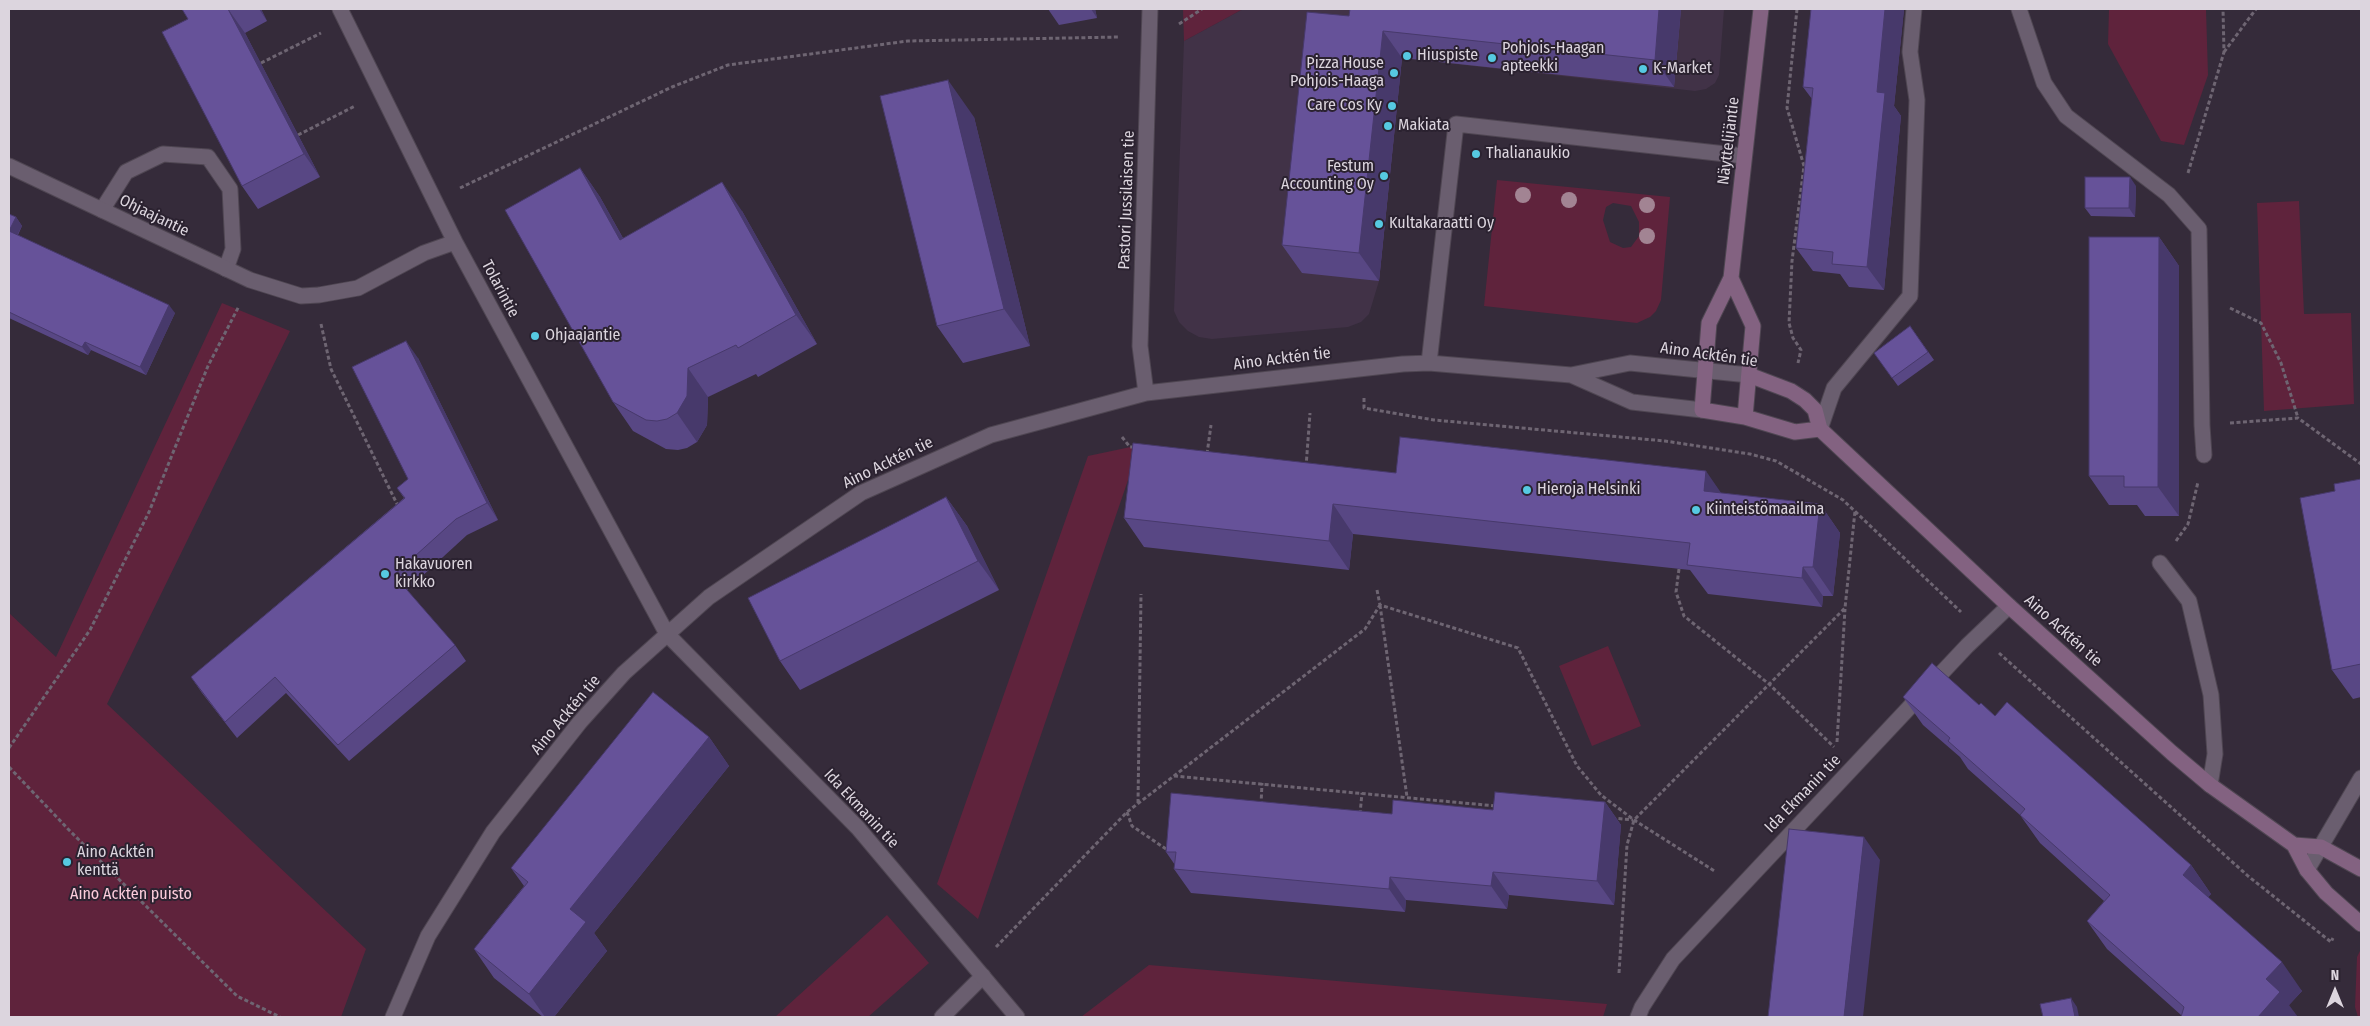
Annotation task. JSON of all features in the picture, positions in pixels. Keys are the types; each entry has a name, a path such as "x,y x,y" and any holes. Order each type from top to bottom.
{"main road":[{"name":"Näyttelijäntie","path":"1702,410 1709,323 1731,278 1761,9"},
{"path":"1731,278 1753,326 1745,417"},
{"name":"Aino Acktén tie","path":"1749,375 1791,391 1805,400 1815,410 1820,429 2009,606 2210,785 2294,845 2307,870 2326,892 2361,924"},
{"name":"Aino Acktén tie","path":"1702,410 1745,417 1795,432 1820,429"},
{"path":"2294,845 2321,847 2361,869"}],"street":[{"name":"Tolarintie","path":"340,9 455,242 667,634"},
{"name":"Pastori Jussilaisen tie","path":"1146,393 1140,346 1150,9"},
{"path":"1820,429 1834,388 1910,296 1918,100 1910,52 1914,9"},
{"path":"2019,9 2044,83 2066,116 2169,195 2199,229 2204,455"},
{"path":"1429,363 1456,124 1744,156"},
{"path":"102,210 126,172 163,154 208,157 230,188 233,248 226,269"},
{"name":"Ohjaajantie","path":"9,166 250,280 301,296 319,295 358,288 424,253 455,242"},
{"name":"Aino Acktén tie","path":"393,1017 428,936 492,832 580,722 624,673 709,597 861,493 991,435 1146,393 1364,367 1429,363 1571,375 1630,362 1749,375"},
{"name":"Aino Acktén tie","path":"1571,375 1632,402 1702,410"},
{"path":"2160,563 2189,600 2211,695 2215,754 2210,785"},
{"name":"Ida Ekmanin tie","path":"1638,1017 1642,1006 1673,959 1735,891 2009,606"},
{"name":"Ida Ekmanin tie","path":"667,634 858,828 1017,1017"},
{"path":"2307,870 2361,778"},
{"path":"942,1017 983,976"}],"path":[{"path":"1171,29 1202,9"},
{"path":"1791,391 1801,350 1793,338 1789,323 1792,261 1804,166 1787,108 1797,9"},
{"path":"2178,205 2224,52 2223,9"},
{"path":"2224,52 2256,9"},
{"path":"261,63 322,33"},
{"path":"435,200 672,87 728,65 908,41 1125,37"},
{"path":"298,135 358,104"},
{"path":"9,748 90,630 149,512 208,366 250,280"},
{"path":"2200,294 2261,323 2281,363 2298,418 2361,464"},
{"path":"319,295 322,324 331,369 397,504"},
{"path":"1364,367 1364,408 1434,420 1664,441 1750,454 1776,461 1843,500 1982,633 2000,654 2248,876 2331,942"},
{"path":"1306,473 1310,413"},
{"path":"2202,425 2298,418"},
{"path":"1207,462 1211,425"},
{"path":"1776,461 1783,429"},
{"path":"1122,437 1130,447 1138,448"},
{"path":"1199,454 1207,455"},
{"path":"2160,563 2188,524 2204,455"},
{"path":"1296,464 1315,466"},
{"path":"1679,569 1676,592 1684,616 1768,684 1837,749 1845,608 1855,511"},
{"path":"1377,590 1407,798"},
{"path":"1138,804 1141,594"},
{"path":"990,953 1127,812 1365,629 1380,605"},
{"path":"1380,605 1518,648 1577,766 1601,795 1634,820 1718,873 1735,891"},
{"path":"1619,973 1627,845 1634,820 1845,608"},
{"path":"9,767 237,996 280,1017"},
{"path":"1174,776 1499,806"},
{"path":"1260,813 1262,783"},
{"path":"1360,817 1362,793"},
{"path":"1469,812 1470,804"},
{"path":"1127,812 1132,826 1175,856"},
{"path":"1605,817 1634,820"}],"shaded area":[{"path":"1243,9 1724,9 1719,75 1715,83 1706,89 1695,91 1402,58 1379,281 1369,314 1361,322 1348,327 1212,339 1199,337 1188,331 1179,322 1174,311 1184,41"}],"green space":[{"path":"1183,9 1243,9 1184,41"},
{"path":"2109,9 2206,9 2208,75 2184,145 2161,141 2108,44"},
{"path":"1497,180 1670,197 1661,300 1656,311 1650,317 1637,323 1484,306","holes":["1613,203 1631,206 1639,222 1639,236 1631,247 1623,248 1610,242 1603,220 1606,207"]},
{"path":"2299,201 2304,314 2351,313 2354,404 2264,411 2257,203"},
{"name":"Aino Acktén puisto","path":"222,303 290,331 107,704 366,949 341,1017 9,1017 9,613 56,657"},
{"path":"1140,445 978,919 937,884 1088,456"},
{"path":"1608,646 1641,726 1592,746 1559,666"},
{"path":"887,915 929,963 868,1017 775,1017"},
{"path":"2361,949 2361,1017 2358,1017 2355,1007 2357,957"},
{"path":"1149,965 1607,1004 1603,1017 1081,1017"}],"building":[{"path":"182,9 228,9 304,154 242,186 162,32 188,19"},
{"path":"1350,9 1659,9 1655,60 1383,31 1359,253 1282,245 1307,12 1349,16"},
{"path":"1811,9 1885,9 1877,92 1885,93 1867,267 1832,264 1833,252 1796,248 1813,88 1803,87"},
{"path":"948,80 1004,309 937,326 880,96"},
{"path":"580,168 620,240 722,182 796,315 738,348 736,345 688,368 687,396 677,413 667,419 657,421 646,420 613,402 505,210"},
{"path":"2085,177 2130,177 2129,208 2085,208"},
{"path":"9,214 16,217 9,231"},
{"path":"9,231 169,305 140,367 85,342 82,347 9,312"},
{"path":"2089,237 2159,237 2158,487 2124,487 2124,476 2089,476"},
{"path":"1910,326 1928,352 1892,378 1874,353"},
{"name":"Hakavuoren kirkko","path":"406,341 487,503 456,519 394,575 455,645 338,745 275,677 225,722 191,677 405,498 397,488 408,479 352,367"},
{"path":"1400,437 1706,471 1704,491 1820,504 1813,567 1803,567 1802,578 1687,565 1690,543 1333,504 1329,541 1124,518 1133,443 1396,473"},
{"path":"2361,479 2361,664 2332,670 2300,498 2335,491 2334,484"},
{"path":"946,497 978,561 780,661 748,598"},
{"path":"1932,663 1979,705 1981,703 1995,716 2007,702 2191,865 2183,875 2282,962 2266,979 2280,992 2258,1017 2181,1017 2184,1007 2087,921 2110,895 2020,815 2025,809 1948,741 1950,738 1903,697"},
{"path":"653,692 709,737 570,909 586,922 529,994 474,949 528,882 511,868"},
{"path":"1495,792 1605,802 1597,881 1493,872 1491,886 1390,877 1389,889 1174,869 1176,852 1166,852 1171,793 1392,814 1393,800 1493,810"},
{"path":"1789,829 1864,837 1844,1017 1768,1017"},
{"path":"2071,998 2075,1017 2043,1017 2040,1004"}],"place":[{"name":"Hiuspiste","path":"1407,56"},
{"name":"Pohjois-Haagan apteekki","path":"1492,58"},
{"name":"K-Market","path":"1643,69"},
{"name":"Pizza House Pohjois-Haaga","path":"1394,73"},
{"name":"Care Cos Ky","path":"1392,106"},
{"name":"Makiata","path":"1388,126"},
{"name":"Thalianaukio","path":"1476,154"},
{"name":"Festum Accounting Oy","path":"1384,176"},
{"name":"Kultakaraatti Oy","path":"1379,224"},
{"name":"Ohjaajantie","path":"535,336"},
{"name":"Hieroja Helsinki","path":"1527,490"},
{"name":"Kiinteistömaailma","path":"1696,510"},
{"name":"Hakavuoren kirkko","path":"385,574"},
{"name":"Aino Acktén kenttä","path":"67,862"}]}
